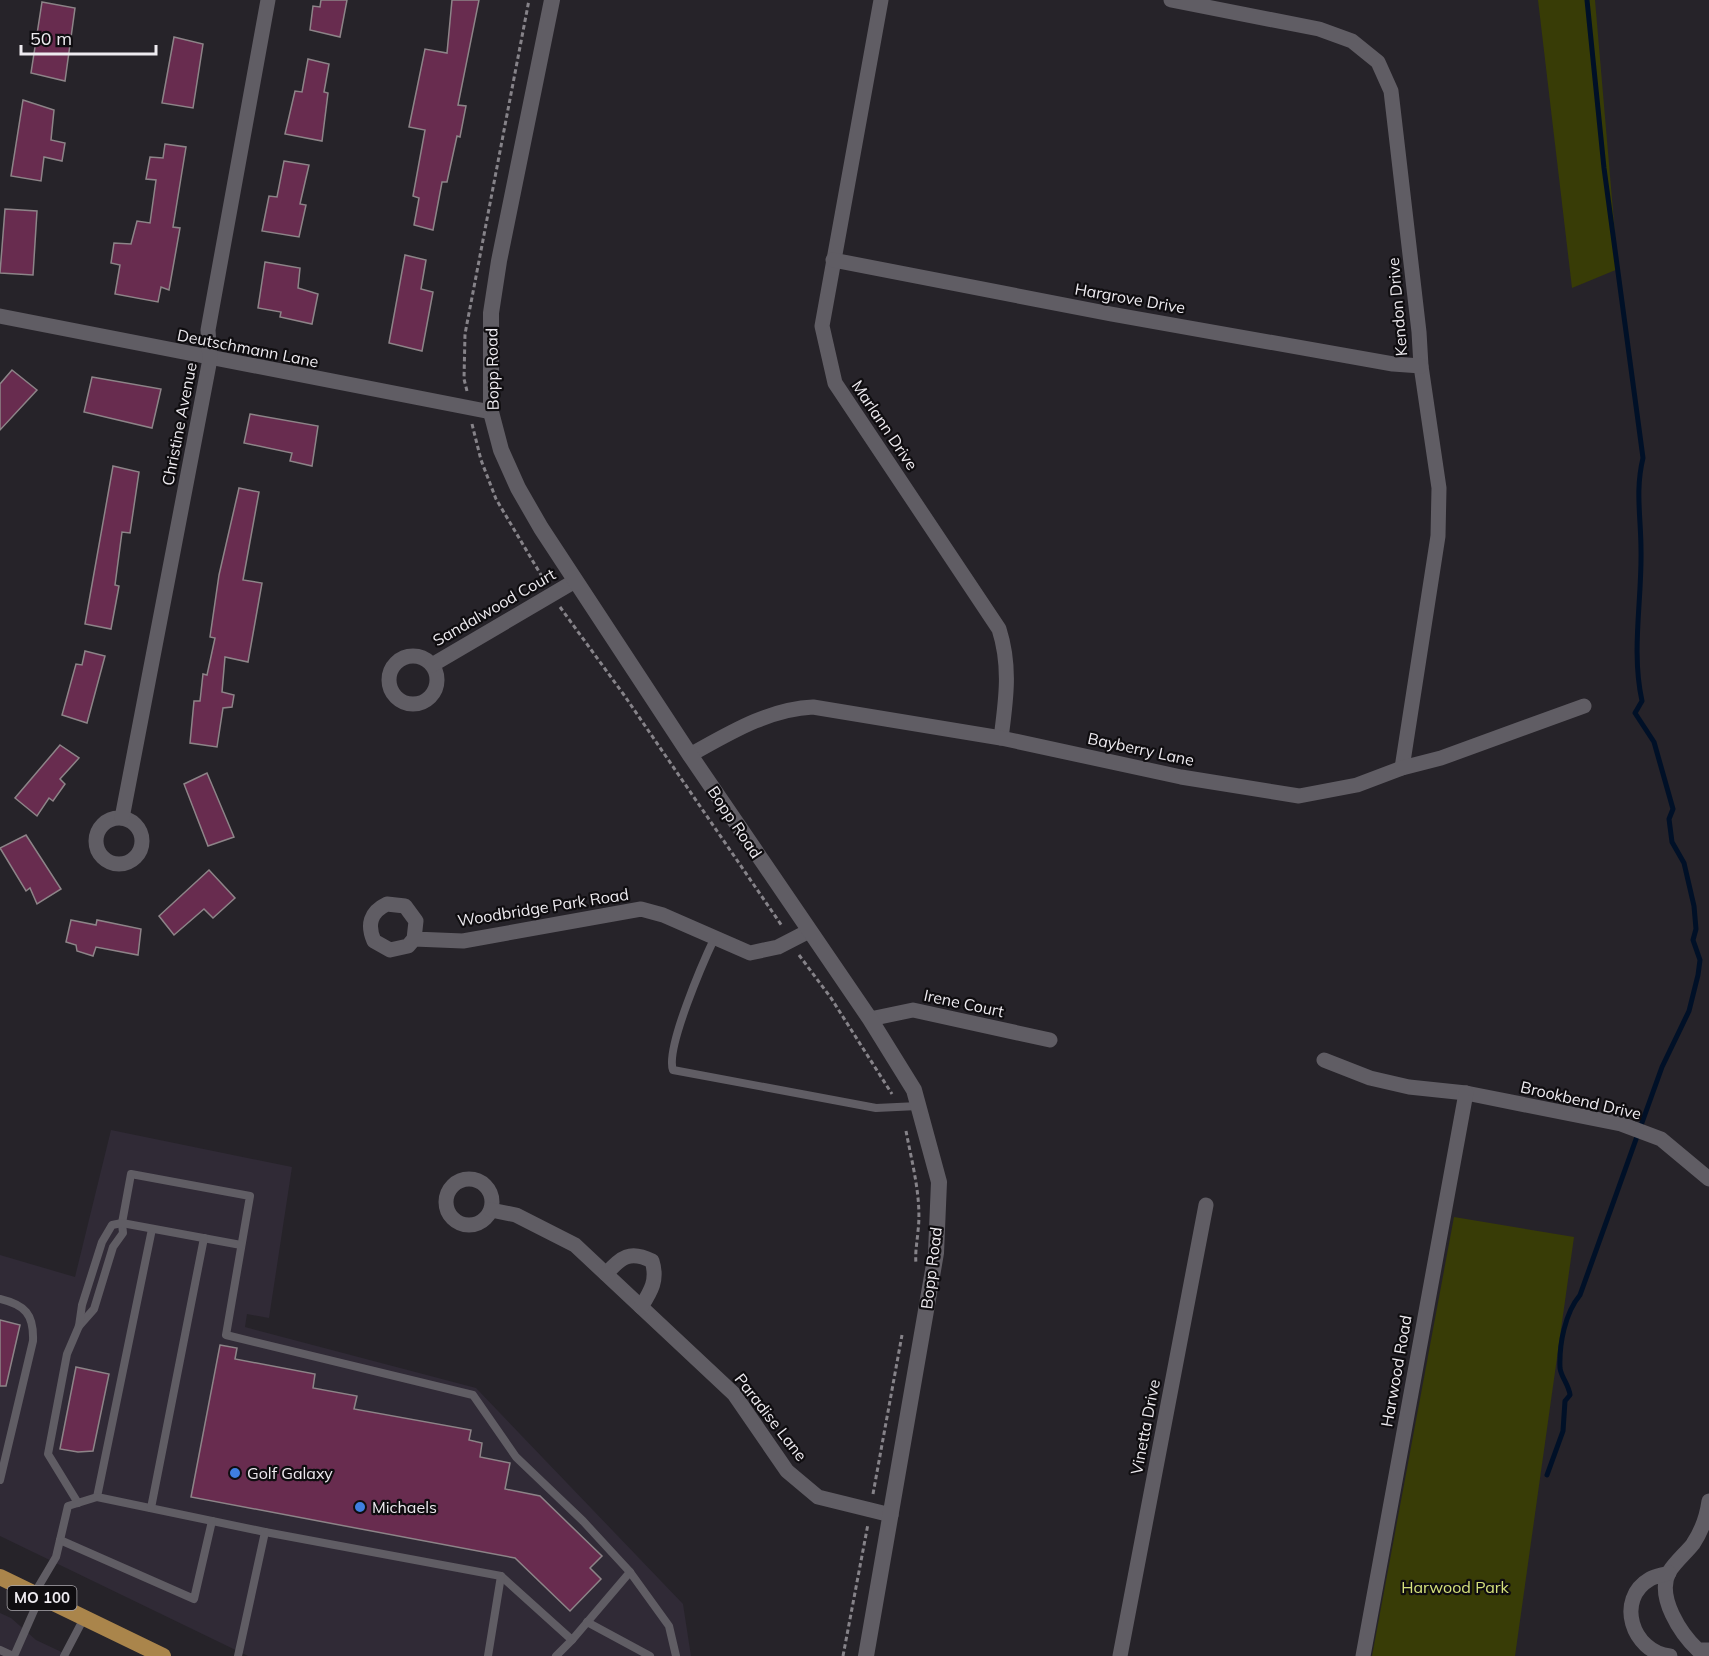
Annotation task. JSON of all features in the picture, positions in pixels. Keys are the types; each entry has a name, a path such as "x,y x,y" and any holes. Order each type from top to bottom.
{"main road":[{"name":"MO 100","path":"0,1577 163,1656"}],"street":[{"name":"Christine Avenue","path":"122,818 210,359 208,330 268,0"},
{"name":"Bopp Road","path":"552,0 493,302 489,354 491,412 501,450 518,488 575,581 690,756 870,1019 914,1090 939,1182 936,1253 866,1656"},
{"name":"Marlann Drive","path":"881,0 822,326 835,383 999,629 1004,646 1008,680 1001,738"},
{"name":"Kendon Drive","path":"1171,0 1319,29 1352,41 1377,62 1391,91 1421,366 1439,488 1438,536 1402,768"},
{"name":"Hargrove Drive","path":"833,260 1111,314 1393,364 1421,366"},
{"name":"Deutschmann Lane","path":"0,316 210,359 491,412"},
{"name":"Sandalwood Court","path":"432,665 575,581"},
{"name":"Bayberry Lane","path":"690,756 763,718 799,707 813,706 1001,738 1181,777 1299,796 1356,785 1402,768 1441,758 1584,706"},
{"name":"Woodbridge Park Road","path":"414,939 463,941 641,909 663,915 750,953 777,947 809,932"},
{"name":"Irene Court","path":"870,1019 913,1010 1050,1040"},
{"name":"Brookbend Drive","path":"1324,1060 1370,1078 1409,1087 1466,1093 1621,1124 1655,1137 1689,1161 1709,1179"},
{"name":"Harwood Road","path":"1363,1656 1466,1093"},
{"name":"Vinetta Drive","path":"1120,1656 1206,1205"},
{"name":"Paradise Lane","path":"491,1210 516,1215 575,1245 734,1394 787,1471 818,1497 891,1515"},
{"path":"606,1274 628,1256 639,1255 652,1261 656,1274 653,1287 641,1307"},
{"path":"1670,1656 1659,1655 1642,1644 1633,1628 1631,1607 1637,1593 1650,1579 1669,1573 1694,1542 1709,1501"},
{"path":"1669,1573 1668,1599 1672,1617 1697,1652"}],"lane":[{"path":"715,937 699,970 688,1003 670,1063 673,1070 876,1108 918,1106"},
{"path":"79,1326 94,1309 113,1247 123,1233 122,1223 131,1174 250,1196 226,1335 473,1395 516,1458 583,1521 630,1572 669,1626 676,1656"},
{"path":"78,1503 48,1454 67,1354 79,1326 82,1305 95,1270 102,1242 112,1225 122,1223 241,1245"},
{"path":"97,1497 152,1229"},
{"path":"151,1508 204,1238"},
{"path":"0,1299 19,1304 28,1314 33,1329 33,1341 0,1480"},
{"path":"0,1650 13,1656 37,1595 56,1557 68,1506 97,1497 265,1532 501,1576 572,1640"},
{"path":"60,1540 194,1599 212,1521"},
{"path":"238,1656 265,1532"},
{"path":"556,1656 630,1572"},
{"path":"488,1656 501,1576"},
{"path":"64,1656 84,1618"},
{"path":"587,1622 650,1656"}],"path":[{"path":"528,0 465,334 464,380 481,460 496,499 552,594 631,705 837,1007 898,1107 904,1123 916,1189 918,1231 914,1246 916,1267"},
{"path":"843,1656 904,1325"}],"shaded area":[{"path":"111,1130 292,1167 269,1318 247,1314 245,1327 476,1388 683,1604 691,1656 248,1656 0,1536 0,1255 75,1277"},
{"path":"0,1613 11,1618 36,1640 70,1656 0,1656"}],"green space":[{"path":"1538,0 1595,0 1618,269 1572,288"},
{"name":"Harwood Park","path":"1454,1217 1574,1237 1515,1656 1372,1656"}],"building":[{"path":"321,0 347,0 340,37 310,30 313,6 320,7"},
{"path":"452,0 479,0 458,105 466,106 460,137 457,136 447,182 442,182 433,230 414,225 419,198 413,196 425,130 409,127 425,49 447,53"},
{"path":"42,2 75,8 65,81 31,73"},
{"path":"174,37 203,44 193,108 162,103"},
{"path":"308,59 329,64 324,92 328,93 322,141 285,134 295,91 302,92"},
{"path":"23,100 54,110 51,140 65,143 62,161 44,157 41,181 11,176"},
{"path":"165,144 186,147 173,227 180,228 169,290 161,287 158,302 115,294 120,265 111,263 114,243 131,244 137,221 150,223 156,180 146,179 150,157 163,158"},
{"path":"284,161 309,165 300,204 306,205 299,237 262,231 269,196 277,197"},
{"path":"5,209 37,211 33,275 0,273"},
{"path":"405,255 426,260 421,289 433,292 422,351 389,343"},
{"path":"265,262 300,268 298,288 318,294 312,324 280,317 281,312 258,308"},
{"path":"12,370 37,390 0,430 0,384"},
{"path":"92,377 161,389 152,428 84,412"},
{"path":"250,414 318,426 312,466 290,461 292,453 244,443"},
{"path":"113,466 139,472 130,533 122,532 115,585 119,586 111,629 85,624"},
{"path":"239,488 259,492 243,580 262,583 248,662 225,657 222,692 234,695 232,707 223,708 217,747 190,743 194,701 200,701 203,674 207,675 215,638 210,637 219,575"},
{"path":"85,651 105,656 87,723 62,715 76,664 82,665"},
{"path":"60,745 79,758 60,779 65,784 53,801 49,798 37,816 15,798"},
{"path":"207,773 234,837 208,846 184,784"},
{"path":"26,835 61,889 37,904 30,888 26,891 0,848"},
{"path":"209,870 235,898 213,918 204,909 174,935 159,916"},
{"path":"71,920 96,925 97,920 141,929 138,955 96,947 93,956 77,951 76,945 66,942"},
{"path":"0,1320 20,1325 6,1386 0,1386"},
{"path":"220,1345 237,1348 235,1359 315,1374 313,1388 357,1396 354,1409 471,1430 469,1440 482,1443 480,1457 510,1463 505,1489 540,1496 602,1556 590,1568 601,1579 570,1611 515,1558 191,1497"},
{"path":"76,1367 109,1374 93,1451 78,1452 60,1449"}],"waterway":[{"path":"1547,1475 1563,1431 1565,1401 1570,1395 1560,1368 1562,1339 1567,1320 1580,1295 1662,1067 1689,1011 1700,960 1693,940 1696,929 1694,906 1684,863 1672,842 1669,819 1673,809 1654,742 1635,713 1642,701 1637,645 1641,569 1639,493 1643,458 1604,168 1587,0"}],"place":[{"name":"Golf Galaxy","path":"235,1473"},
{"name":"Michaels","path":"360,1507"}]}
